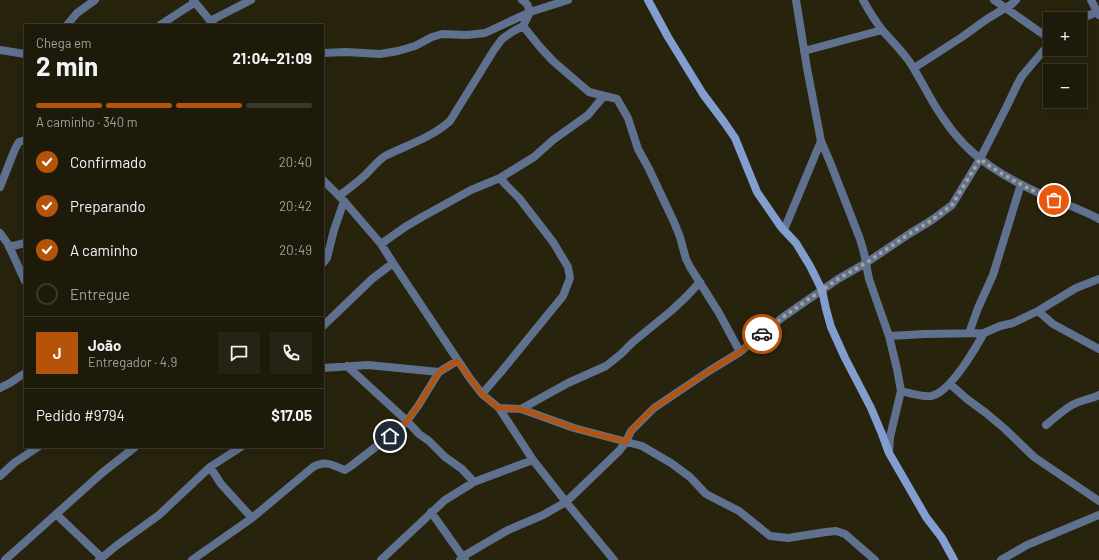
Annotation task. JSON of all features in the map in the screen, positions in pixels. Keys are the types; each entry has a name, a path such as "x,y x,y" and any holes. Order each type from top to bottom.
{"street":[{"path":"68,24 77,13 96,0"},
{"path":"161,24 194,1 212,23 251,0"},
{"path":"324,262 327,258 342,199 364,177 376,162 428,136 450,121 502,39 523,26 530,12 527,4 522,0"},
{"path":"324,53 346,52 380,54 398,51 415,46 432,37 442,34 467,35 485,32 530,12 568,0"},
{"path":"648,0 668,37 703,94 735,138 757,192 784,230 796,243 810,266 822,290 831,327 844,358 871,408 889,453 926,517 942,538 954,560"},
{"path":"796,0 806,68 821,141 860,239 869,279 889,336 897,369 901,391 890,437 889,453"},
{"path":"863,0 882,30 914,68 943,118 961,140 980,159 1042,195 1091,214 1099,219"},
{"path":"994,0 1043,34"},
{"path":"914,68 962,38 1016,0"},
{"path":"1087,17 1098,13 1091,0"},
{"path":"523,26 553,61 589,92 616,99 628,118 638,148 678,232 686,259 720,313 740,352"},
{"path":"804,51 882,30"},
{"path":"0,50 24,54"},
{"path":"431,512 462,559 508,530 543,515 566,502 619,451 626,442 631,431 654,408 740,352 783,317 838,279 866,263 932,220 952,205 980,159 1022,76 1043,51"},
{"path":"381,244 404,227 471,190 500,178 534,157 553,140 588,115 604,96"},
{"path":"0,188 15,149 19,142 24,140"},
{"path":"784,230 821,141"},
{"path":"482,394 563,296 570,278 568,267 553,242 519,198 500,178"},
{"path":"324,181 342,199 381,244 457,361 482,394 498,408 533,460 614,560"},
{"path":"969,333 978,308 993,275 1021,184"},
{"path":"1,236 9,247 24,279"},
{"path":"9,247 24,243"},
{"path":"324,325 372,279 393,263"},
{"path":"889,336 984,333 1000,326 1013,323 1076,288 1099,279"},
{"path":"521,409 568,383 606,366 633,342 671,312 700,282"},
{"path":"1038,310 1054,324 1099,349"},
{"path":"901,391 929,396 934,396 941,392 950,384 962,368 984,333"},
{"path":"192,560 252,518 313,467 320,463 329,464 345,470 382,443 407,421 439,372 457,361"},
{"path":"347,366 407,421 419,434 429,441 445,457 462,468 474,482"},
{"path":"324,368 368,366 439,372"},
{"path":"0,388 24,374"},
{"path":"950,384 1005,429 1034,457 1099,502"},
{"path":"1046,426 1057,415 1075,404 1099,395"},
{"path":"498,408 521,409 574,428 642,446 690,477 706,494 739,511 770,536 788,538 836,531 845,534 875,560"},
{"path":"0,476 37,448"},
{"path":"5,560 102,473 134,448"},
{"path":"56,514 100,559 159,515 210,467 239,448"},
{"path":"381,560 445,500 474,482 533,460"},
{"path":"210,467 221,484 252,518"},
{"path":"1001,560 1027,545 1099,515"}],"way so far":[{"path":"762,334 783,317 838,279 866,263 932,220 952,205 980,159 1021,184 1054,200"}],"route":[{"path":"390,436 407,421 439,372 457,361 482,394 498,408 521,409 574,428 626,442 631,431 654,408 740,352 762,334"}]}
